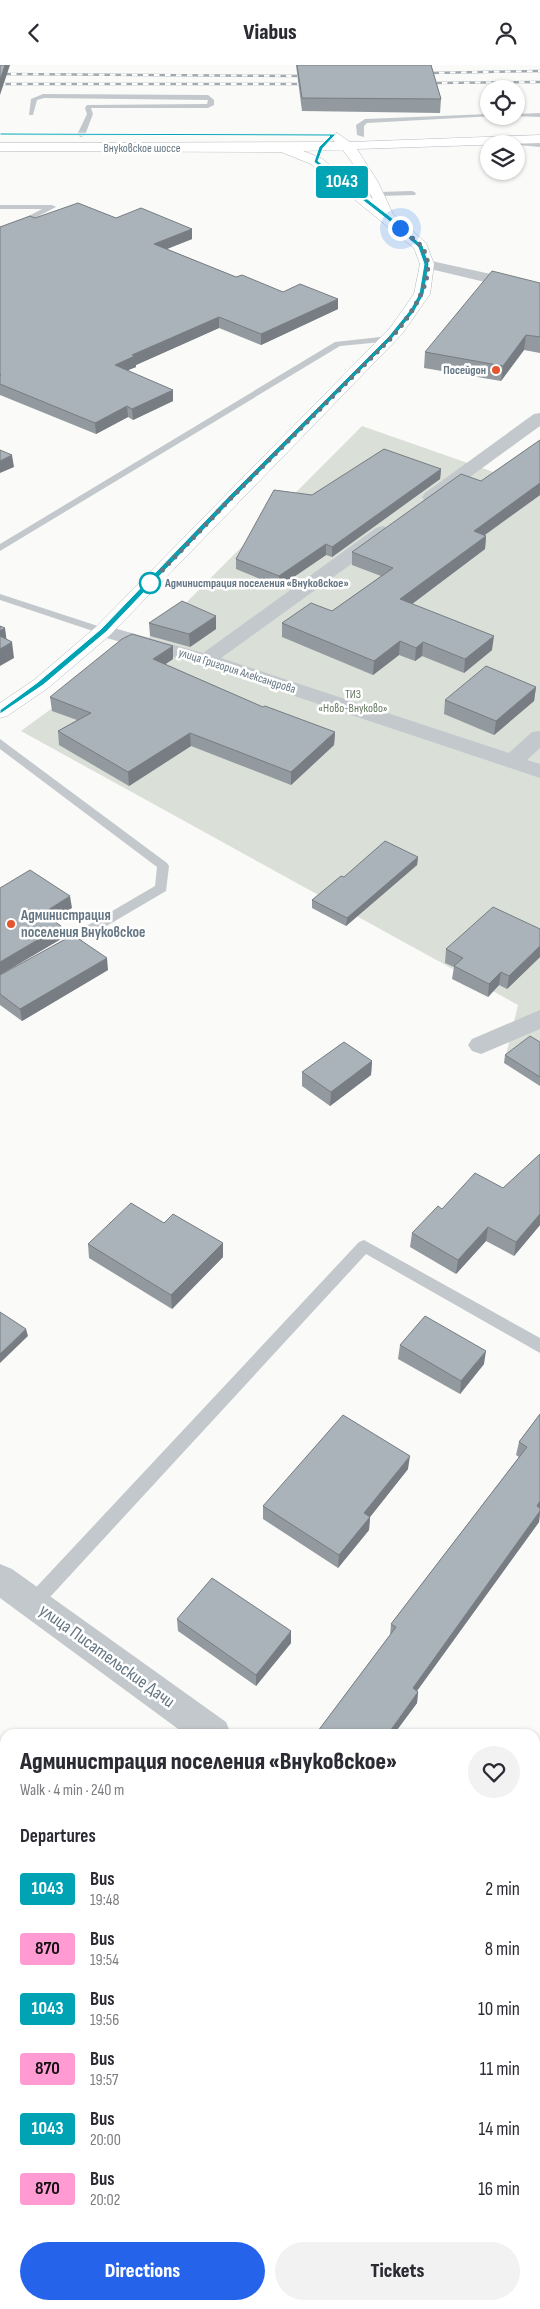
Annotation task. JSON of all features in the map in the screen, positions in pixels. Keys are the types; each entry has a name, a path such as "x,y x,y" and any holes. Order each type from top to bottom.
{"main road":[{"name":"Внуковское шоссе","path":"0,134 335,135 348,146 367,170 390,219"},
{"path":"316,161 321,147 335,135 540,138"},
{"path":"525,139 540,138"},
{"path":"348,146 480,142"},
{"name":"Внуковское шоссе","path":"0,147 283,149 348,146"},
{"name":"Внуковское шоссе","path":"283,149 316,161 390,219 421,246 427,264"},
{"path":"0,712 41,684 103,631 233,496 390,339 412,311 422,294 427,264"}],"street":[{"path":"427,264 540,290"},
{"path":"413,510 540,418"},
{"path":"206,661 397,522"},
{"name":"улица Григория Александрова","path":"103,631 206,661 540,771"},
{"path":"512,762 540,737"},
{"path":"481,1045 540,1019"},
{"name":"улица Писательские Дачи","path":"0,1579 207,1729"}],"lane":[{"path":"81,135 87,117 90,114 88,107 90,96"},
{"path":"31,114 34,99 38,97 208,97 211,100 211,105 208,106 88,107"},
{"path":"525,116 540,115"},
{"path":"361,135 360,125 365,121 480,116"},
{"path":"525,144 540,145"},
{"path":"378,194 412,193"},
{"path":"0,207 52,207 0,234"},
{"path":"0,547 338,344 390,339"},
{"path":"0,597 103,631"},
{"path":"0,743 163,866 161,888 51,953"},
{"path":"33,1603 364,1246 540,1346"}],"green space":[{"name":"ТИЗ «Ново-Внуково»","path":"362,426 499,474 540,440 540,1082 505,1059 518,1005 21,731 159,630"}],"building":[{"path":"0,65 5,65 0,80"},
{"path":"297,65 431,65 441,99 302,98"},
{"path":"78,203 116,218 141,208 192,229 154,244 236,277 242,275 283,292 300,284 338,299 261,334 219,317 132,355 135,356 115,365 173,390 132,409 127,406 95,423 0,384 0,227 30,216 35,218"},
{"path":"492,271 540,283 540,337 526,335 503,366 425,352"},
{"path":"540,440 540,483 474,531 486,536 400,599 494,636 465,659 423,642 416,648 400,641 374,661 282,623 311,603 332,611 393,568 352,552 461,474 481,481"},
{"path":"384,449 441,469 332,547 326,544 279,576 236,559 274,490 312,495"},
{"path":"0,450 12,455 0,461"},
{"path":"182,601 216,616 189,634 149,623"},
{"path":"132,634 173,646 153,659 263,707 265,706 335,732 291,772 190,733 128,772 58,731 91,713 50,697 122,639"},
{"path":"0,636 12,642 0,649"},
{"path":"486,666 536,687 496,721 445,700"},
{"path":"385,841 418,857 347,918 312,900 341,876 344,877"},
{"path":"30,870 70,896 43,913 61,926 0,962 0,888"},
{"path":"493,907 540,929 540,946 509,976 501,972 489,984 454,966 463,958 446,949"},
{"path":"73,935 107,958 20,1009 0,994 0,975"},
{"path":"530,1036 540,1042 540,1077 505,1055"},
{"path":"344,1042 372,1061 331,1092 302,1072"},
{"path":"540,1154 540,1214 516,1242 488,1227 458,1260 412,1233 438,1206 442,1209 475,1173 503,1188"},
{"path":"131,1203 164,1223 173,1214 223,1243 171,1295 88,1244"},
{"path":"0,1312 26,1329 0,1354"},
{"path":"425,1316 486,1351 461,1381 400,1345"},
{"path":"540,1414 540,1501 537,1506 540,1508 540,1511 413,1688 418,1692 392,1729 320,1729 396,1627 391,1624 527,1447 519,1442"},
{"path":"343,1415 410,1456 364,1513 370,1517 339,1555 263,1506"},
{"path":"212,1578 291,1631 256,1675 177,1619"}],"railway":[{"path":"428,73 540,71"},
{"path":"0,74 310,76"},
{"path":"431,83 540,82"},
{"path":"0,84 312,84"}],"bus line":[{"name":"1043","path":"0,134 335,135 321,147 316,161 421,246 427,264 422,294 412,311 390,339 233,496 103,631 41,684 0,712"}],"place":[{"name":"Посейдон","path":"496,370"},
{"name":"Администрация поселения «Внуковское»","path":"150,583"},
{"name":"Администрация поселения Внуковское","path":"11,924"}],"route":[{"path":"150,583 233,496 390,339 412,311 422,294 427,264 421,246 400,228"}]}
